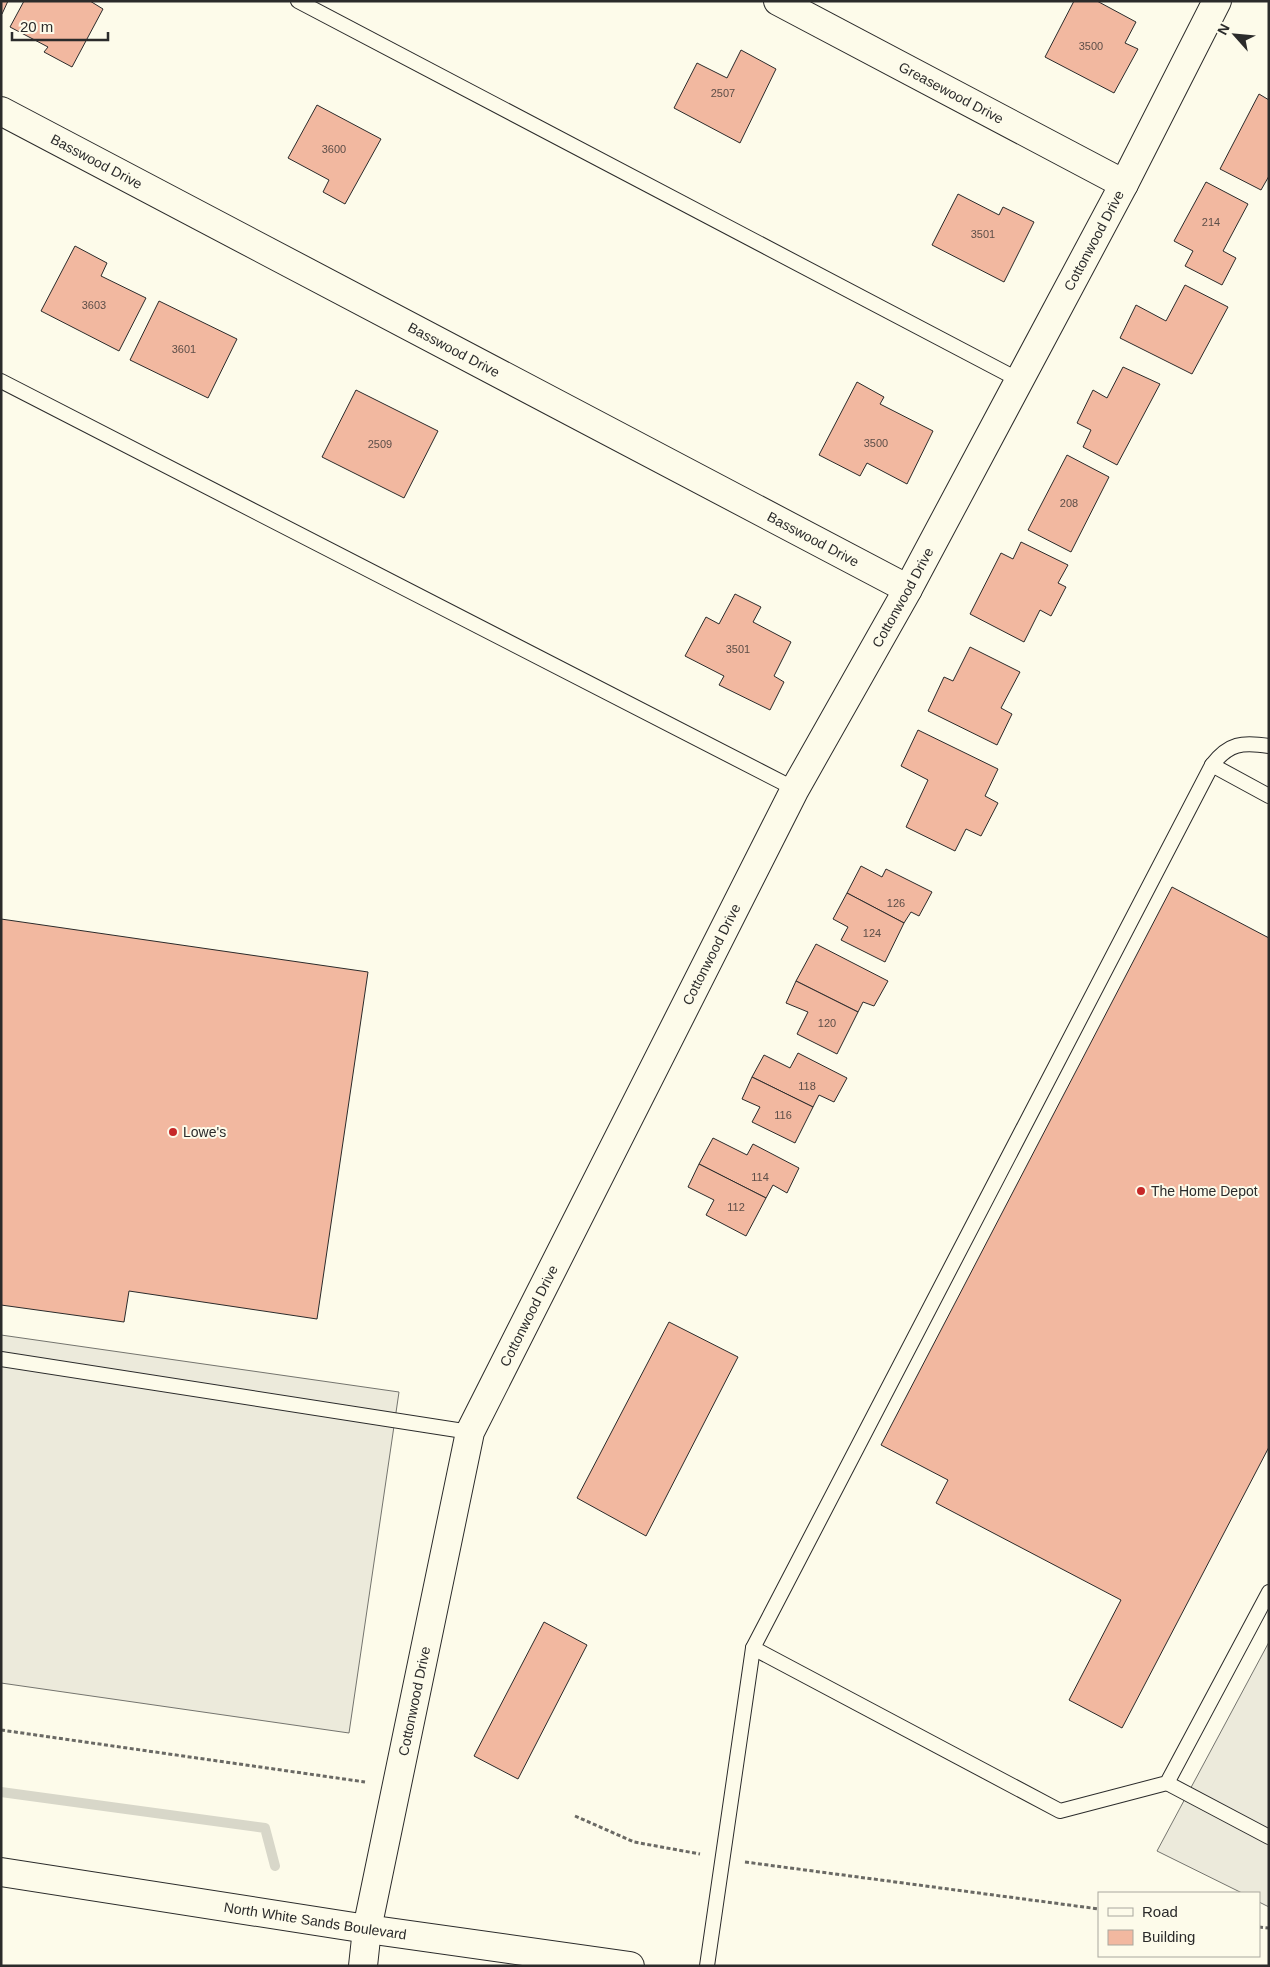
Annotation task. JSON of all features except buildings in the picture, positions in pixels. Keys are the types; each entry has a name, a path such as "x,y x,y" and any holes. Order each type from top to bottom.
{"street":[{"name":"Greasewood Drive","path":"778,1 1124,184"},
{"name":"Cottonwood Drive","path":"363,1966 367,1929 470,1432 795,789 908,589 1124,184 1217,1"},
{"name":"Basswood Drive","path":"1,111 908,589"},
{"name":"North White Sands Boulevard","path":"1,1872 367,1929 630,1966"}],"lane":[{"path":"298,1 1019,380"},
{"path":"1,381 795,789"},
{"path":"707,1966 752,1648 1212,765 1220,755 1232,746 1248,742 1269,746"},
{"path":"1212,765 1269,796"},
{"path":"1,1359 470,1432"},
{"path":"1167,1782 1269,1592"},
{"path":"752,1648 1060,1811 1167,1782 1269,1837"}],"path":[{"path":"1,1730 365,1782"},
{"path":"575,1816 634,1842 708,1856"},
{"path":"738,1861 1098,1909"}],"shaded area":[{"path":"1,1335 399,1392 349,1733 1,1683"},
{"path":"1269,1642 1269,1907 1260,1902 1260,1892 1240,1892 1157,1851"}],"waterway":[{"path":"1,1792 265,1828 275,1866"}],"place":[{"name":"Lowe's","path":"173,1132"},
{"name":"The Home Depot","path":"1141,1191"}]}
